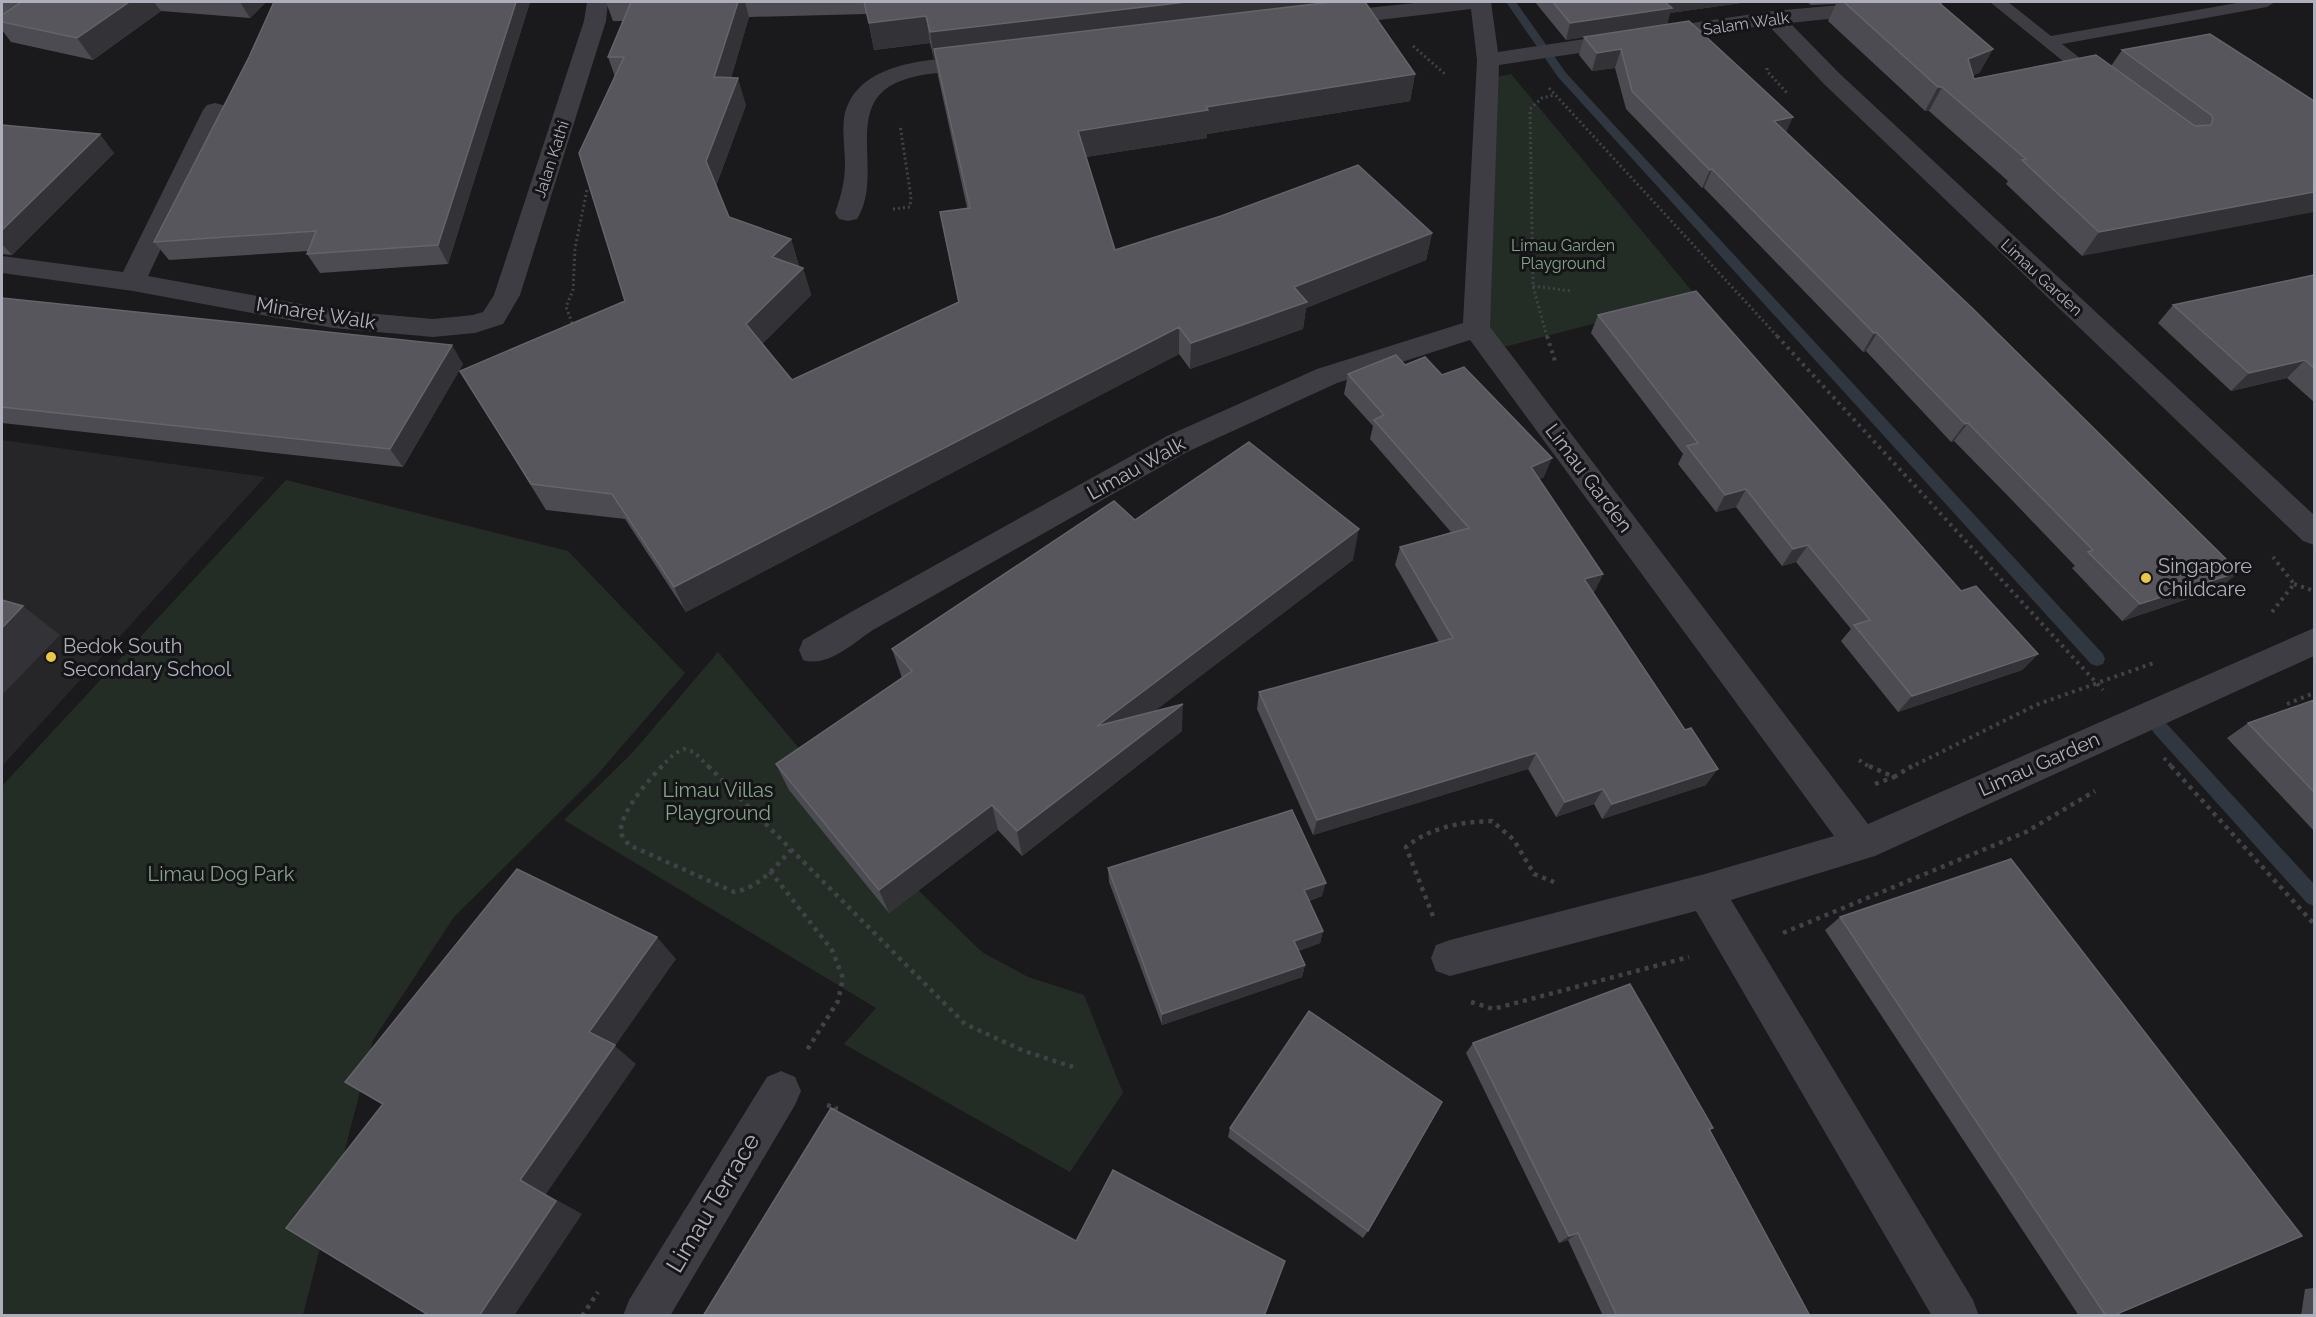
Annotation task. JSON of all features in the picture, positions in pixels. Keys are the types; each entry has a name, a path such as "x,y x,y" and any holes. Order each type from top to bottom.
{"street":[{"name":"Jalan Kathi","path":"497,314 507,295 596,21 598,2"},
{"path":"1305,22 1475,2"},
{"path":"1476,328 1488,60 1481,2"},
{"name":"Salam Walk","path":"1488,60 1773,18 1933,2"},
{"name":"Limau Garden","path":"1773,18 1832,79 2314,533"},
{"path":"848,213 856,182 856,115 867,92 881,81 902,72 1005,59"},
{"path":"133,282 137,268 215,110"},
{"name":"Minaret Walk","path":"2,265 133,282 333,319 433,328 485,321 497,314"},
{"name":"Limau Garden","path":"1476,328 1862,844"},
{"name":"Limau Walk","path":"815,650 862,621 1177,444 1328,375 1476,328"},
{"name":"Limau Garden","path":"1450,958 1705,891 1862,844 2314,641"},
{"path":"1705,891 1957,1316"},
{"name":"Limau Terrace","path":"645,1316 781,1091"}],"lane":[{"path":"1998,2 2107,87"},
{"path":"2049,41 2266,2"}],"path":[{"path":"1409,42 1451,80"},
{"path":"1519,56 2096,681 2314,924"},
{"path":"1555,95 1542,98 1530,109 1533,286 1542,322 1557,364"},
{"path":"848,213 910,207 911,197 899,122"},
{"path":"574,330 566,307 573,291 575,248 587,190"},
{"path":"1533,286 1571,291"},
{"path":"2268,550 2294,584 2314,591"},
{"path":"2270,615 2294,584"},
{"path":"1854,757 1877,771 1894,777 2036,705 2096,681 2162,660"},
{"path":"2281,706 2314,693"},
{"path":"791,850 755,886 742,892 734,892 629,844 622,838 619,828 621,820 658,770 678,750 685,749 694,752 965,1023 1024,1051 1073,1067"},
{"path":"1561,882 1552,882 1534,874 1514,840 1492,821 1469,821 1419,836 1406,847 1460,989 1473,1004 1493,1009 1737,944 1777,936 2026,832 2098,789"},
{"path":"770,871 832,950 843,978 838,1001 781,1091"}],"shaded area":[{"name":"Bedok South Secondary School","path":"2,440 265,477 2,766"}],"green space":[{"name":"Limau Garden Playground","path":"1511,74 1697,297 1504,347 1486,322 1491,78"},
{"name":"Limau Dog Park","path":"286,480 568,551 685,673 597,775 454,917 373,1040 303,1315 2,1315 2,786"},
{"name":"Limau Villas Playground","path":"718,652 919,891 982,952 1028,977 1084,995 1123,1093 1070,1172 844,1044 876,1008 564,820 633,752"}],"building":[{"path":"15,2 129,2 77,38 2,22 2,15 20,3"},
{"path":"274,2 516,2 438,245 307,254 316,231 154,242 249,57"},
{"path":"631,2 738,2 714,77 738,78 706,161 729,217 791,239 772,257 803,268 746,324 792,380 959,302 940,212 970,208 934,49 1332,2 1365,2 1415,74 1206,107 1208,110 1078,131 1115,250 1221,216 1358,165 1432,233 1294,287 1307,302 1191,343 1179,327 674,587 612,494 531,484 460,371 625,301 579,153 624,57 608,57"},
{"path":"864,2 1186,2 930,32 926,16 869,23"},
{"path":"1553,2 1665,2 1672,8 1570,23"},
{"path":"1844,2 1938,2 1993,49 1968,59 1974,79 2096,55 2195,126 2211,125 2213,119 2211,115 2122,50 2210,34 2314,101 2314,192 2099,232 2022,160 2026,159 1942,87 1938,87"},
{"path":"1689,21 1793,117 1774,121 1971,307 2239,572 2140,604 2088,552 2093,550 1968,423 1965,424 1877,333 1874,333 1632,91 1621,49 1597,53 1584,37"},
{"path":"2,125 100,134 2,230"},
{"path":"2314,275 2314,368 2305,360 2249,373 2173,305"},
{"path":"1696,291 1961,591 1976,586 2038,654 1912,696 1854,625 1870,620 1808,545 1793,549 1746,489 1725,495 1687,446 1698,443 1598,315"},
{"path":"2,298 452,345 390,449 2,407"},
{"path":"1396,355 1405,365 1425,357 1442,375 1464,367 1552,458 1531,467 1603,574 1584,579 1685,730 1691,728 1718,769 1612,804 1603,789 1565,802 1536,753 1317,820 1259,692 1453,638 1400,547 1469,528 1374,420 1384,415 1348,374"},
{"path":"1249,442 1359,529 1097,726 1183,704 1017,831 992,805 879,890 776,764 912,671 892,649 1114,501 1135,520"},
{"path":"2,600 23,606 2,628"},
{"path":"2314,700 2314,792 2248,723"},
{"path":"1292,810 1326,883 1304,890 1323,931 1294,941 1305,965 1162,1014 1108,868"},
{"path":"2011,859 2302,1236 2112,1316 2106,1316 1840,917"},
{"path":"517,869 657,937 589,1032 615,1045 520,1180 556,1201 479,1316 430,1316 286,1228 383,1104 345,1082"},
{"path":"1630,984 1713,1128 1709,1129 1810,1316 1617,1316 1578,1233 1569,1236 1473,1043"},
{"path":"1309,1011 1442,1102 1368,1231 1230,1128"},
{"path":"831,1108 1076,1241 1113,1170 1285,1261 1264,1316 703,1316"}],"waterway":[{"path":"1511,2 1562,75 2097,659"},
{"path":"2160,728 2314,897"}],"place":[{"name":"Singapore Childcare","path":"2146,578"},
{"name":"Bedok South Secondary School","path":"51,657"}]}
